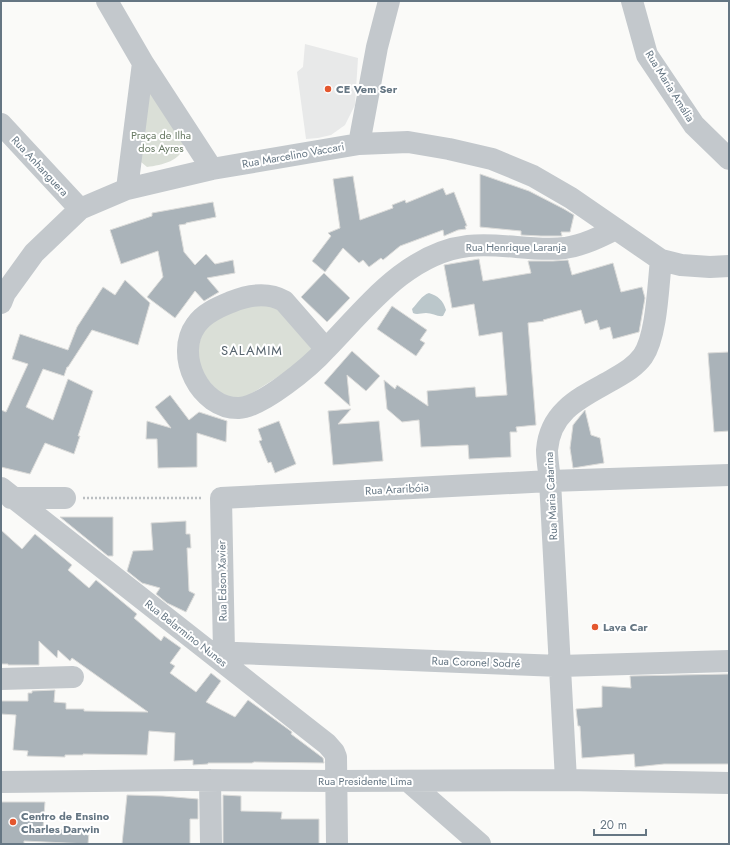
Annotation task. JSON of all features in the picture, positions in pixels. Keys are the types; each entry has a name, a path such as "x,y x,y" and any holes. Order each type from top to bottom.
{"street":[{"path":"359,144 377,47 389,1"},
{"name":"Rua Maria Amália","path":"632,1 647,55 694,125 729,159"},
{"path":"112,4 143,63 212,169"},
{"path":"127,189 143,63"},
{"name":"Rua Anhanguera","path":"1,124 80,209"},
{"name":"Rua Marcelino Vaccari","path":"1,303 5,293 34,253 80,209 127,189 212,169 359,144 408,142 449,149 492,159 533,176 571,198 616,229"},
{"path":"616,229 661,260 681,265 710,267 729,266"},
{"name":"Rua Henrique Laranja","path":"326,348 284,301 269,295 248,297 234,301 217,308 202,318 192,331 188,351 189,364 200,387 213,400 224,406 241,408 256,402 284,386 317,359 326,348 397,278 424,260 452,249 467,246 490,245 542,249 565,248 586,243 616,229"},
{"name":"Rua Maria Catarina","path":"566,780 550,481 547,451 549,438 559,417 574,402 629,370 636,364 648,347 652,338 661,260"},
{"name":"Rua Araribóia","path":"221,498 550,481 729,475"},
{"name":"Rua Belarmino Nunes","path":"6,493 65,498"},
{"name":"Rua Belarmino Nunes","path":"6,493 217,652 327,744 334,752 336,757 337,844"},
{"name":"Rua Edson Xavier","path":"217,652 221,498"},
{"name":"Rua Coronel Sodré","path":"217,652 560,666 729,661"},
{"path":"1,679 73,677"},
{"path":"210,780 211,844"},
{"name":"Rua Presidente Lima","path":"1,782 210,780 337,782 566,780 729,783"},
{"path":"408,781 480,844"}],"path":[{"path":"65,498 221,498"}],"shaded area":[{"name":"CE Vem Ser","path":"305,44 358,58 355,105 345,125 331,135 306,139 297,72 303,67"},
{"path":"429,293 438,297 442,301 446,310 443,316 428,313 413,313 412,309 426,294"}],"green space":[{"name":"Praça de Ilha dos Ayres","path":"146,79 184,144 182,150 175,158 159,165 147,167 141,162"},
{"path":"249,306 273,306 279,309 312,349 295,366 246,397 233,399 216,390 201,371 197,351 203,330 222,316"}],"building":[{"path":"480,174 529,191 574,215 570,232 561,232 562,236 521,235 521,231 480,227"},
{"path":"353,176 360,220 393,208 392,205 405,200 406,203 443,188 446,195 454,192 467,226 465,226 466,229 458,230 444,236 443,230 400,246 383,260 381,258 369,267 363,260 359,263 343,248 325,272 312,261 331,236 328,233 340,228 333,179"},
{"path":"213,202 216,217 179,225 184,252 195,265 206,254 215,264 233,260 235,273 207,278 219,292 204,301 195,291 175,318 147,297 163,277 158,251 121,264 110,230 152,216 152,213"},
{"path":"479,259 483,281 531,273 528,261 568,260 572,275 613,263 621,292 642,287 645,298 639,332 613,339 610,327 600,330 597,320 585,324 581,310 543,320 544,321 528,323 536,425 516,427 517,432 510,432 511,457 469,459 468,445 421,447 419,420 402,422 387,409 384,380 395,389 397,385 428,406 427,391 475,387 476,397 507,395 502,332 479,336 474,304 452,308 444,265"},
{"path":"324,273 350,298 327,322 301,297"},
{"path":"125,280 150,303 138,345 92,330 67,367 64,376 43,369 26,407 53,420 68,379 93,391 78,436 80,436 74,454 45,443 30,474 1,467 1,410 6,412 28,364 12,359 20,334 68,350 77,327 103,287 115,295"},
{"path":"392,306 427,330 420,340 425,343 416,356 377,329"},
{"path":"352,351 380,376 366,391 347,375 350,406 324,383"},
{"path":"729,352 729,431 714,432 708,353"},
{"path":"170,395 189,420 199,412 227,421 226,442 197,433 197,467 158,468 157,439 146,439 147,421 171,428 155,407"},
{"path":"351,409 338,424 379,421 383,461 333,465 328,411"},
{"path":"585,410 591,435 600,438 604,463 573,468 570,448 573,425"},
{"path":"279,421 296,464 275,473 271,462 268,463 259,441 262,440 258,429"},
{"path":"60,517 113,517 113,556 108,556"},
{"path":"186,521 186,534 190,534 191,548 187,548 189,591 195,594 186,612 167,603 156,594 160,588 142,583 127,571 133,551 153,550 151,523"},
{"path":"1,530 22,549 35,534 72,565 68,570 89,588 96,580 137,614 134,618 161,641 164,636 181,648 170,663 175,666 170,673 196,692 211,673 221,681 206,702 235,717 248,700 292,732 291,734 323,758 324,763 254,762 208,763 193,765 193,760 174,761 175,733 149,731 147,755 83,754 65,755 65,757 27,756 28,751 13,750 16,715 1,714 1,701 28,701 28,693 32,693 32,691 55,690 54,702 66,703 66,709 84,709 84,711 148,712 72,658 70,661 58,650 57,658 39,641 39,665 1,664"},
{"path":"729,674 729,764 664,764 635,767 634,754 582,758 580,726 578,726 576,709 602,707 602,686 631,688 630,676"},
{"path":"127,795 198,799 198,819 190,819 190,844 122,844"},
{"path":"223,795 241,796 241,811 282,812 281,819 319,819 319,844 223,844"},
{"path":"1,802 45,802 43,828 89,832 88,844 24,841 24,844 1,844"}],"place":[{"name":"CE Vem Ser","path":"328,89"},
{"name":"Lava Car","path":"595,627"},
{"name":"Centro de Ensino Charles Darwin","path":"13,822"}],"district":[{"name":"SALAMIM","path":"252,350"}]}
